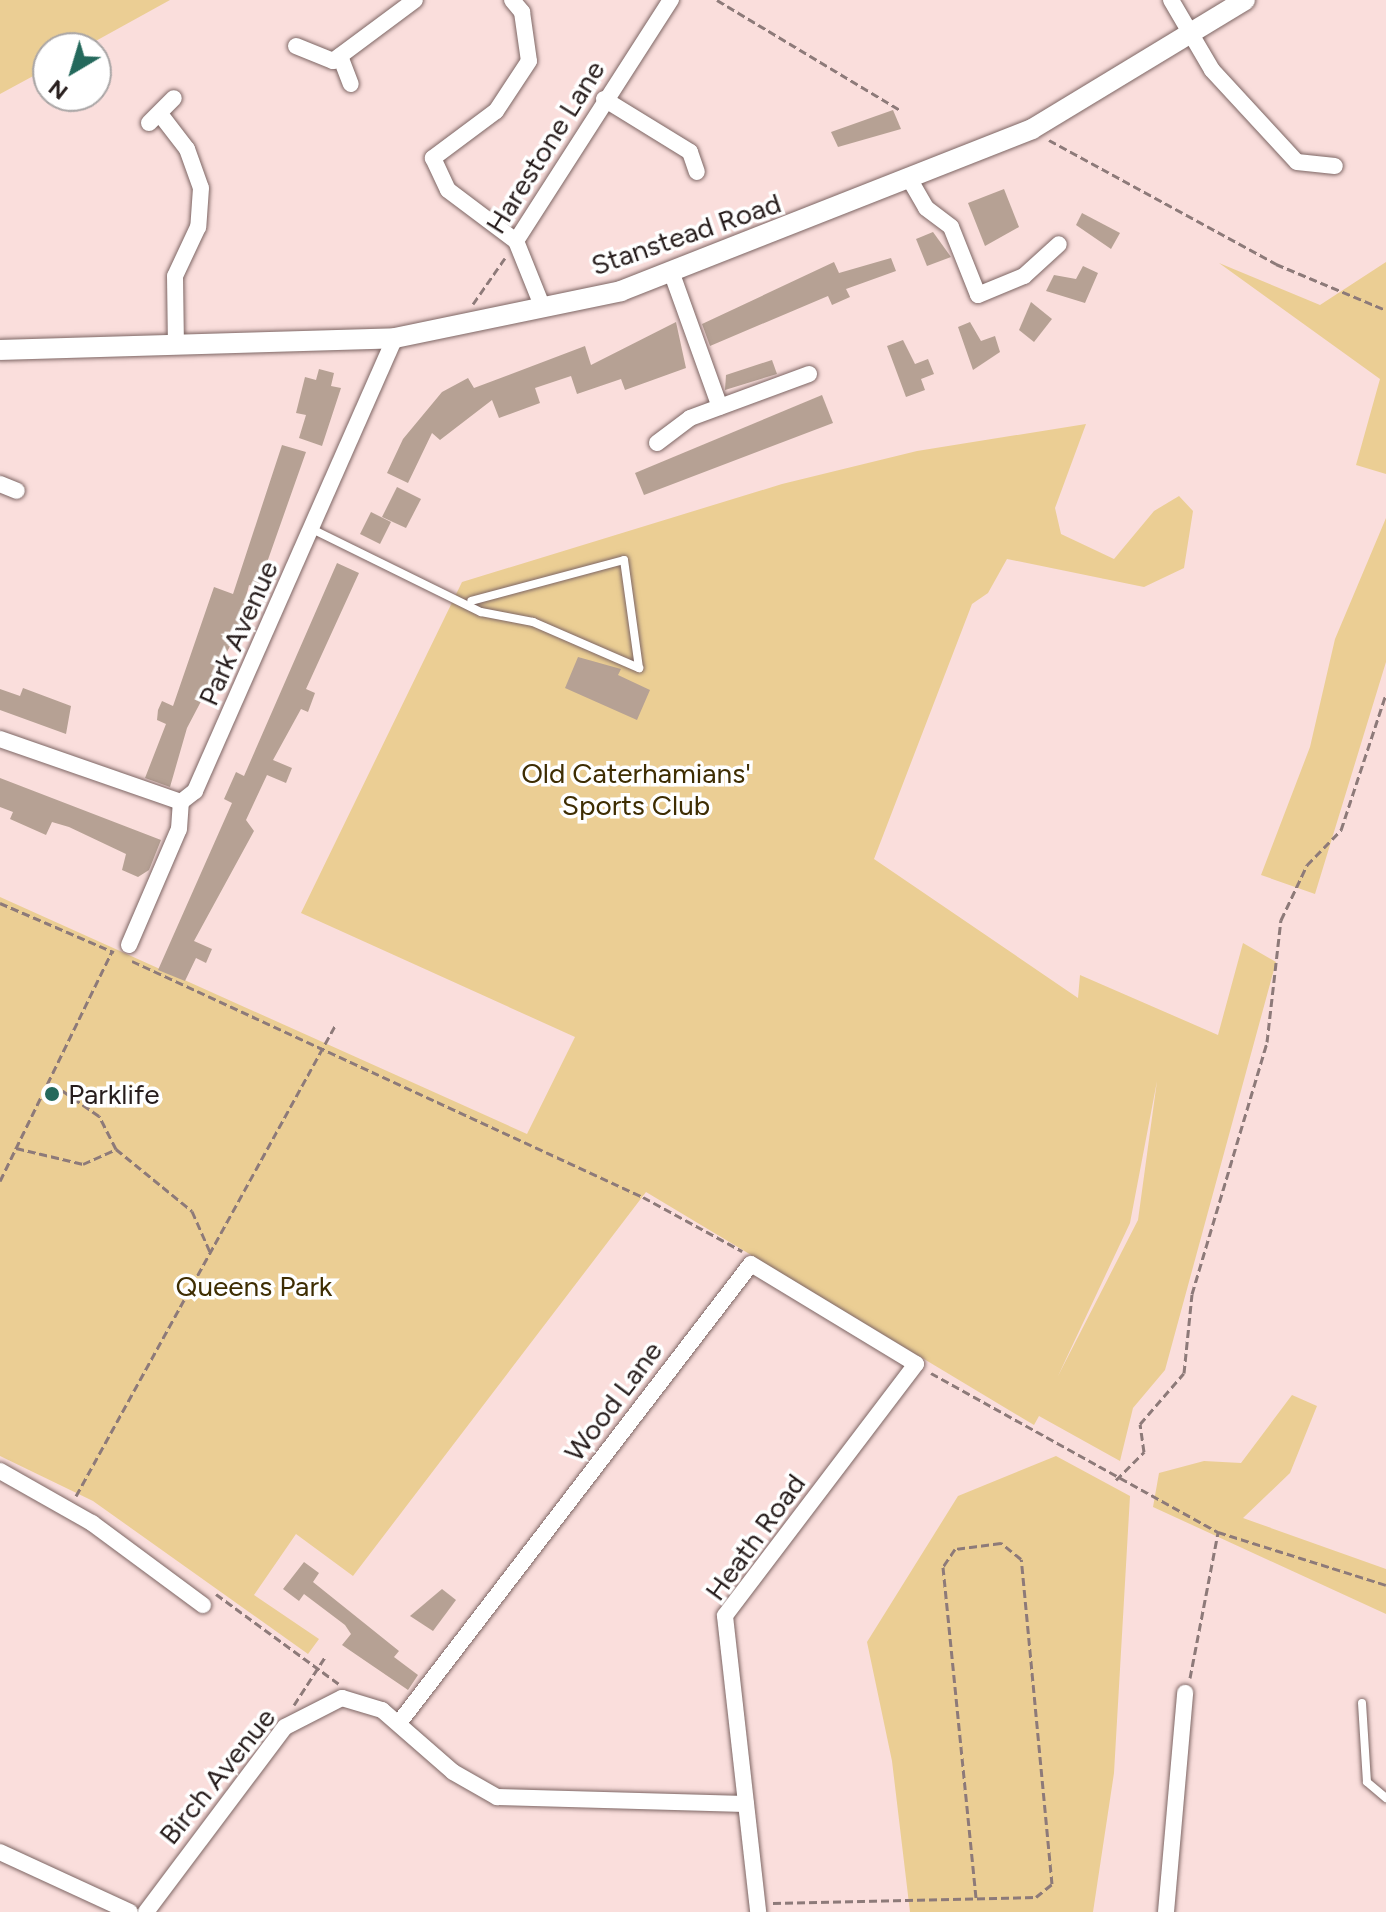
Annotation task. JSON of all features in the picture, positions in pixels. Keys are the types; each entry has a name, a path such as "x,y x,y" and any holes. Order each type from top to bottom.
{"street":[{"path":"296,46 333,61 415,0"},
{"name":"Harestone Lane","path":"516,241 604,99 671,0"},
{"path":"1171,0 1212,70 1297,162 1335,166"},
{"name":"Stanstead Road","path":"0,350 395,338 543,308 672,274 1032,129 1245,0"},
{"path":"522,4 529,61 496,111 433,158 448,190 516,241 543,308"},
{"path":"340,56 351,84"},
{"path":"174,98 155,118 187,149 201,188 198,227 175,276 176,344"},
{"path":"604,99 690,152 697,172"},
{"path":"910,180 926,208 951,227 978,295 1024,276 1059,244"},
{"path":"672,274 720,407"},
{"name":"Park Avenue","path":"129,945 179,829 181,802 195,791 314,530 395,338"},
{"path":"657,443 720,407 809,374"},
{"path":"0,484 17,491"},
{"path":"0,739 181,802"},
{"path":"751,1264 916,1364"},
{"name":"Wood Lane","path":"399,1723 751,1264"},
{"name":"Heath Road","path":"758,1908 725,1616 916,1364"},
{"path":"0,1471 67,1509 203,1605"},
{"path":"1166,1912 1185,1693"},
{"path":"358,1699 399,1723 453,1772 497,1797 746,1804"},
{"name":"Birch Avenue","path":"146,1912 285,1727 323,1702 358,1699"},
{"path":"0,1852 130,1912"}],"lane":[{"path":"314,530 471,601 481,612 533,622 639,668 624,560 471,601"},
{"path":"1362,1703 1367,1782 1386,1798"}],"path":[{"path":"717,0 900,110"},
{"path":"1032,129 1276,264 1386,310"},
{"name":"Harestone Lane","path":"469,309 516,241"},
{"path":"1116,1480 1144,1452 1140,1424 1184,1373 1192,1294 1267,1042 1281,920 1307,865 1341,830 1386,694"},
{"path":"0,903 112,951 325,1053 643,1197 748,1254 751,1264"},
{"path":"0,1181 116,940 129,945"},
{"path":"67,1509 325,1053 336,1024"},
{"path":"50,1082 99,1116 116,1149 192,1211 211,1254"},
{"path":"16,1148 83,1164 116,1149"},
{"path":"916,1364 1116,1480 1218,1532 1386,1585"},
{"path":"1185,1693 1218,1532"},
{"path":"758,1908 1036,1897 1053,1874 1021,1559 1001,1543 955,1549 943,1567 976,1898"},
{"path":"206,1587 319,1666 358,1699"},
{"path":"285,1727 325,1657"}],"green space":[{"path":"0,0 170,0 112,32 32,32 32,77 0,94"},
{"path":"1386,262 1386,474 1356,465 1380,379 1219,263 1320,305"},
{"path":"1086,424 1055,508 1061,534 1114,559 1154,511 1179,496 1193,511 1184,568 1144,587 1007,559 988,593 972,604 874,859 1078,998 1080,975 1218,1035 1243,943 1276,962 1165,1370 1133,1408 1120,1461 1039,1416 1034,1425 646,1192 353,1576 296,1534 254,1595 319,1639 308,1654 93,1501 0,1456 0,897 527,1134 575,1037 301,913 462,582 782,484 917,451","holes":["1157,1081 1138,1220 1058,1376 1130,1223"]},
{"path":"1386,518 1386,662 1315,894 1261,875 1310,747 1335,639"},
{"path":"1292,1395 1317,1406 1290,1473 1243,1518 1386,1569 1386,1614 1153,1507 1159,1473 1204,1461 1241,1463"},
{"path":"1056,1456 1130,1496 1114,1773 1093,1912 910,1912 892,1761 867,1642 958,1496"}],"building":[{"path":"893,110 901,129 838,147 831,132"},
{"path":"1004,189 1019,227 985,246 968,203"},
{"path":"1082,213 1120,233 1111,249 1076,225"},
{"path":"933,232 951,257 927,266 916,239"},
{"path":"891,258 896,271 846,289 850,297 832,305 828,296 710,346 702,324 834,262 839,273"},
{"path":"1083,266 1098,273 1085,303 1046,291 1054,275 1076,279"},
{"path":"1031,302 1052,319 1034,342 1019,330"},
{"path":"676,322 686,368 625,390 621,379 577,394 571,376 535,388 540,403 499,418 492,400 440,440 432,433 408,483 387,473 403,439 442,392 468,378 474,388 585,346 591,365"},
{"path":"970,322 981,341 995,336 1000,352 973,370 958,327"},
{"path":"903,340 915,364 928,359 934,374 921,379 925,390 906,397 887,346"},
{"path":"772,360 777,374 725,390 726,375"},
{"path":"319,369 334,373 331,386 341,388 322,446 299,438 306,415 296,413 305,377 316,380"},
{"path":"822,395 833,423 644,495 635,473"},
{"path":"282,445 306,452 258,588 249,585 238,631 187,728 170,787 145,778 166,724 157,720 158,710 162,701 173,706 214,587 233,594"},
{"path":"397,487 421,499 406,528 382,517"},
{"path":"371,512 391,522 380,544 360,534"},
{"path":"337,563 359,573 306,689 315,693 308,712 301,709 273,760 292,768 286,783 267,775 246,820 254,831 194,941 212,949 206,963 196,958 185,981 158,970 232,803 224,799 236,772 244,776"},
{"path":"578,657 621,669 618,675 650,690 637,720 565,688"},
{"path":"23,688 71,706 66,734 0,710 0,689 20,696"},
{"path":"0,778 161,840 149,870 138,877 122,870 126,854 69,827 52,822 46,835 10,819 13,812 0,807"},
{"path":"304,1562 319,1573 313,1582 399,1651 394,1657 418,1675 408,1690 342,1645 351,1634 345,1625 304,1594 299,1601 283,1589"},
{"path":"442,1589 456,1600 433,1631 410,1616"}],"place":[{"name":"Parklife","path":"52,1094"}],"park label":[{"name":"Old Caterhamians' Sports Club","path":"636,789"},
{"name":"Queens Park","path":"254,1286"}]}
